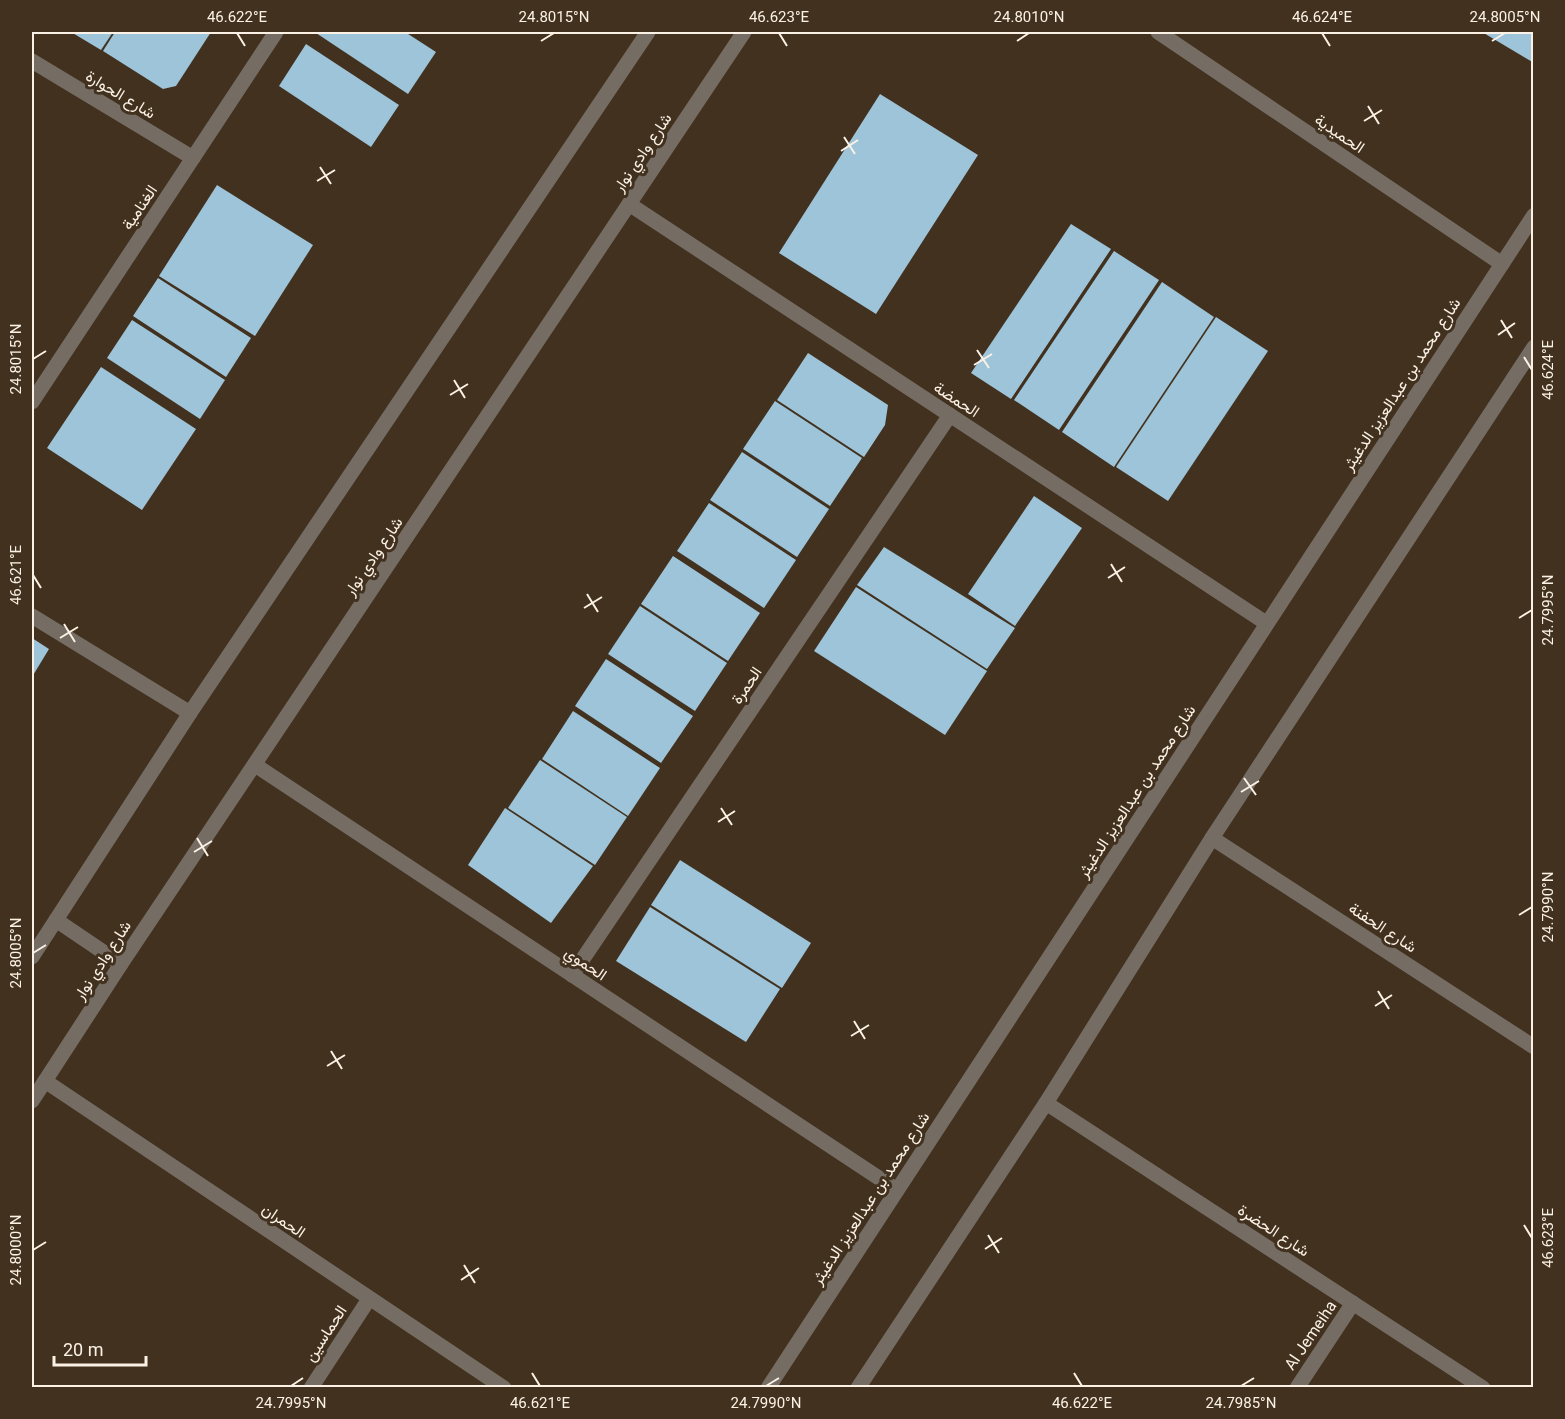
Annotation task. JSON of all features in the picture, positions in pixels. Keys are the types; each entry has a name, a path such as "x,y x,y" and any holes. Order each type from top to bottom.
{"street":[{"name":"الغنامية","path":"32,402 276,32"},
{"path":"32,957 190,713 647,32"},
{"name":"شارع وادي نوار","path":"32,1101 121,963 744,32"},
{"name":"الحميدية","path":"1158,32 1502,264"},
{"path":"1178,45 1186,32"},
{"name":"شارع الحوارة","path":"32,61 193,158"},
{"name":"الحمضة","path":"629,204 1266,624"},
{"name":"شارع محمد بن عبدالعزيز الدغيثر","path":"768,1388 1533,215"},
{"path":"858,1388 1046,1103 1212,838 1533,347"},
{"name":"الحمرة","path":"572,975 950,415"},
{"path":"32,616 190,713"},
{"name":"الحموي","path":"255,765 897,1190"},
{"name":"شارع الحفنة","path":"1212,838 1533,1047"},
{"path":"56,920 121,963"},
{"name":"الحمران","path":"45,1081 504,1388"},
{"name":"شارع الحضرة","path":"1046,1103 1483,1388"},
{"name":"الحماسين","path":"310,1388 369,1299"},
{"name":"Al Jemeiha","path":"1297,1388 1353,1303"}],"building":[{"path":"71,32 113,32 101,50"},
{"path":"115,32 211,32 176,86 163,89 103,51"},
{"path":"317,32 405,32 436,52 408,94"},
{"path":"1482,32 1534,32 1534,63"},
{"path":"306,44 399,105 371,147 279,86"},
{"path":"880,94 978,155 876,314 779,253"},
{"path":"217,185 313,245 255,336 159,276"},
{"path":"1071,224 1111,249 1011,399 971,373"},
{"path":"1114,251 1159,280 1059,430 1014,400"},
{"path":"158,278 251,338 226,377 133,316"},
{"path":"1162,282 1214,317 1114,467 1062,432"},
{"path":"1216,317 1268,351 1168,501 1116,467"},
{"path":"132,320 225,380 200,419 107,358"},
{"path":"808,353 888,405 885,425 864,457 777,400"},
{"path":"101,367 196,429 142,510 47,448"},
{"path":"775,401 862,458 830,506 743,449"},
{"path":"742,452 829,509 797,557 710,500"},
{"path":"1034,496 1082,528 1015,626 968,594"},
{"path":"709,503 796,560 764,608 677,551"},
{"path":"884,547 1015,628 987,669 857,585"},
{"path":"673,556 760,613 728,661 641,604"},
{"path":"856,587 987,671 945,735 814,651"},
{"path":"640,606 727,663 695,711 608,654"},
{"path":"32,638 49,649 32,677"},
{"path":"606,659 693,716 661,763 575,706"},
{"path":"573,711 660,768 628,816 542,759"},
{"path":"540,760 627,817 595,865 508,808"},
{"path":"505,808 593,866 551,923 468,865"},
{"path":"680,860 811,943 782,988 651,905"},
{"path":"650,907 780,989 746,1042 616,961"}]}
